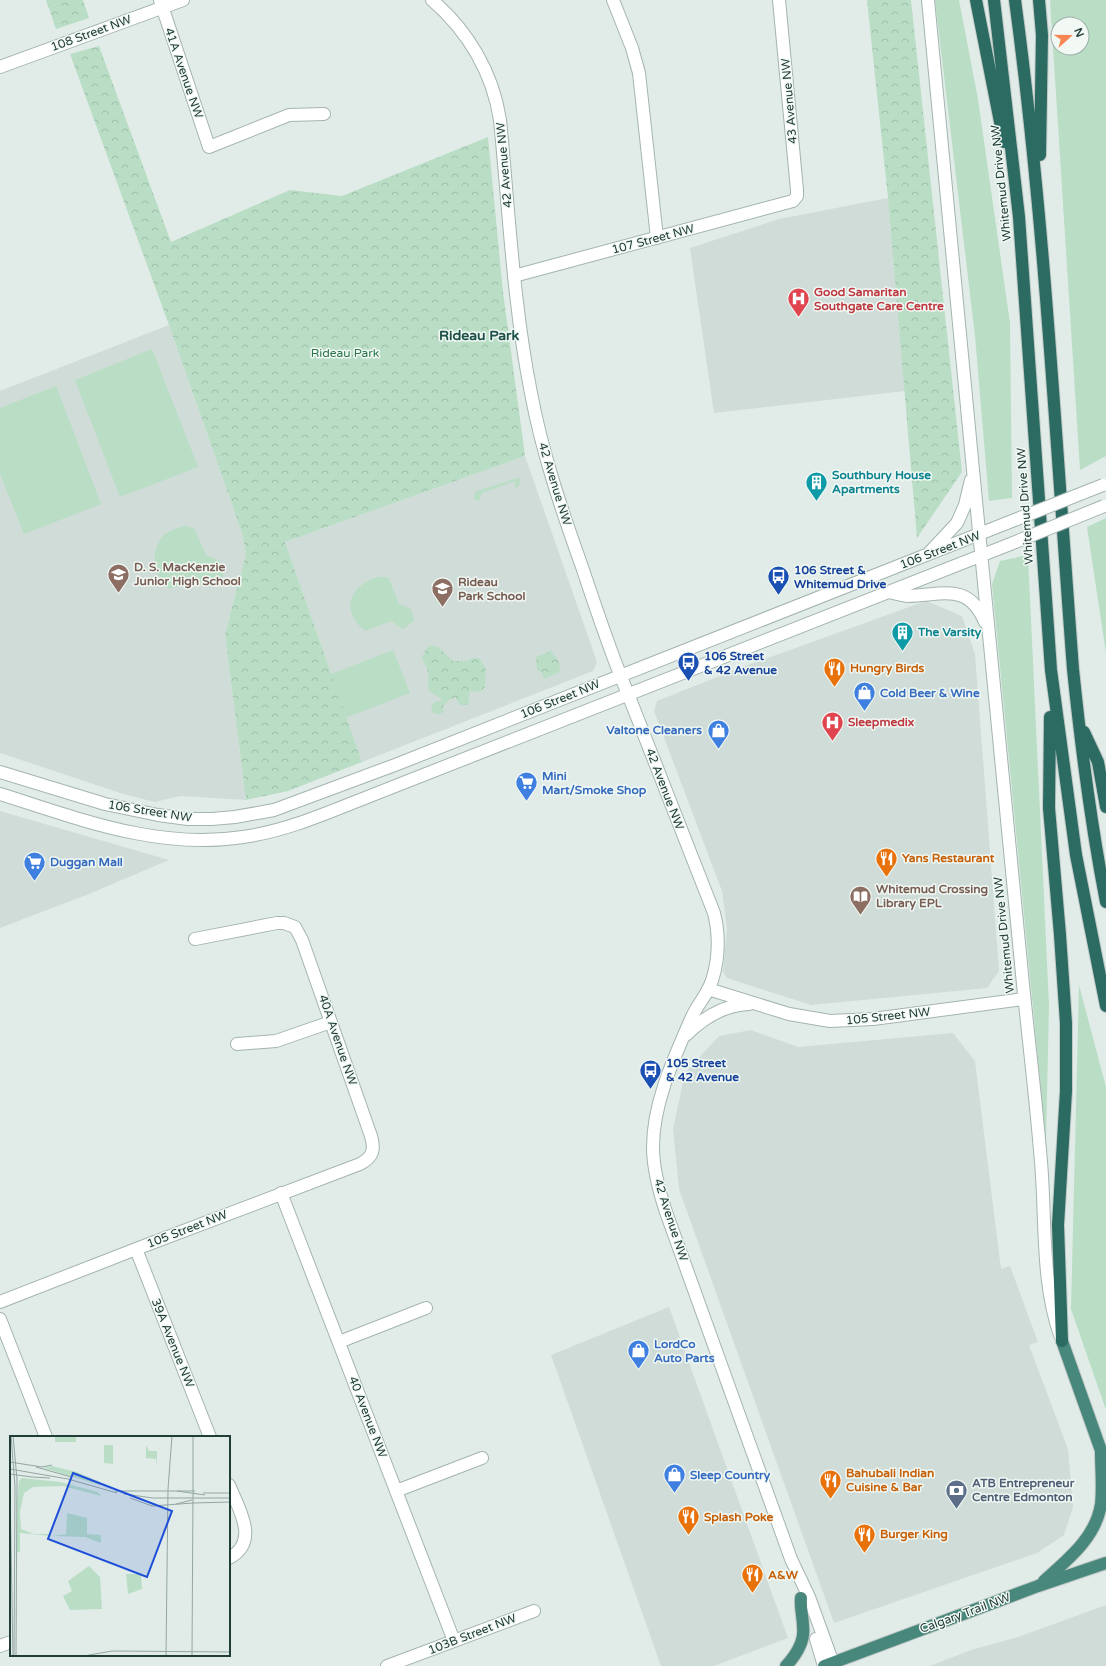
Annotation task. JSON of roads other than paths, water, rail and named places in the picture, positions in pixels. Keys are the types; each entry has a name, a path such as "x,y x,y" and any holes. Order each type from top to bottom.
{"highway":[{"path":"976,0 1019,217"},
{"name":"Whitemud Drive NW","path":"994,0 1019,217 1051,670 1076,855 1106,1006"},
{"path":"1015,0 1026,81 1040,212 1078,720 1098,863 1106,902"},
{"path":"1039,0 1042,35 1040,212"},
{"path":"1051,670 1049,808 1066,1024 1066,1091 1058,1226 1062,1341 1106,1464"},
{"path":"1078,720 1098,762 1106,807"},
{"path":"1038,1586 1080,1547 1095,1522 1101,1505 1101,1452"},
{"name":"Calgary Trail NW","path":"828,1665 1038,1586 1106,1563"},
{"path":"786,1666 796,1654 802,1640 804,1627 801,1598"}],"street":[{"name":"108 Street NW","path":"0,67 161,4 183,0"},
{"name":"42 Avenue NW","path":"432,0 453,21 469,42 486,72 496,98 514,276 528,376 543,450 556,495 620,675 714,913 718,932 714,972 708,989 698,1003 682,1039 664,1087 657,1117 653,1146 656,1176 670,1225 798,1577 809,1597 828,1665"},
{"path":"612,0 632,48 640,73 657,238"},
{"name":"43 Avenue NW","path":"779,0 797,190 797,196 793,201"},
{"name":"Whitemud Drive NW","path":"928,0 972,473 980,534 1024,999 1041,1160 1050,1298 1062,1341"},
{"name":"41A Avenue NW","path":"161,4 209,147 289,115 324,114"},
{"name":"107 Street NW","path":"514,276 793,201"},
{"path":"927,555 957,523 961,514 972,473"},
{"name":"106 Street NW","path":"0,772 105,804 158,815 188,819 235,817 290,805 1104,484"},
{"name":"106 Street NW","path":"0,794 102,827 139,835 191,840 244,837 294,825 1105,506"},
{"path":"889,592 906,596 939,592 969,598 978,608 988,629"},
{"name":"40A Avenue NW","path":"195,938 284,923 295,927 302,940 371,1136 374,1145 372,1155"},
{"name":"105 Street NW","path":"708,989 754,1004 809,1019 838,1021 873,1019 1024,999"},
{"name":"105 Street NW","path":"682,1039 696,1025 714,1013 737,1005 754,1004"},
{"path":"237,1044 276,1041 331,1022"},
{"name":"105 Street NW","path":"0,1302 136,1248 360,1164 368,1160 372,1155"},
{"name":"40 Avenue NW","path":"281,1193 454,1641"},
{"name":"39A Avenue NW","path":"136,1248 210,1436"},
{"path":"339,1342 426,1308"},
{"path":"0,1319 46,1436"},
{"path":"396,1491 482,1458"},
{"path":"230,1487 246,1530 244,1544 235,1555 230,1558"},
{"name":"42 Avenue NW","path":"798,1577 801,1598 828,1665"},
{"name":"103B Street NW","path":"387,1666 534,1611"},
{"path":"0,1646 10,1642"}],"place":[{"name":"Good Samaritan Southgate Care Centre","path":"799,318"},
{"name":"Southbury House Apartments","path":"816,502"},
{"name":"D. S. MacKenzie Junior High School","path":"118,594"},
{"name":"106 Street & Whitemud Drive","path":"779,596"},
{"name":"Rideau Park School","path":"443,608"},
{"name":"The Varsity","path":"903,652"},
{"name":"106 Street & 42 Avenue","path":"689,682"},
{"name":"Hungry Birds","path":"835,688"},
{"name":"Cold Beer & Wine","path":"864,712"},
{"name":"Sleepmedix","path":"832,742"},
{"name":"Valtone Cleaners","path":"718,750"},
{"name":"Mini Mart/Smoke Shop","path":"527,802"},
{"name":"Yans Restaurant","path":"886,878"},
{"name":"Duggan Mall","path":"34,882"},
{"name":"Whitemud Crossing Library EPL","path":"861,916"},
{"name":"105 Street & 42 Avenue","path":"651,1090"},
{"name":"LordCo Auto Parts","path":"638,1370"},
{"name":"Sleep Country","path":"675,1494"},
{"name":"Bahubali Indian Cuisine & Bar","path":"831,1500"},
{"name":"ATB Entrepreneur Centre Edmonton","path":"956,1510"},
{"name":"Splash Poke","path":"688,1536"},
{"name":"Burger King","path":"864,1554"},
{"name":"A&W","path":"752,1594"}],"district":[{"name":"Rideau Park","path":"479,335"}]}
